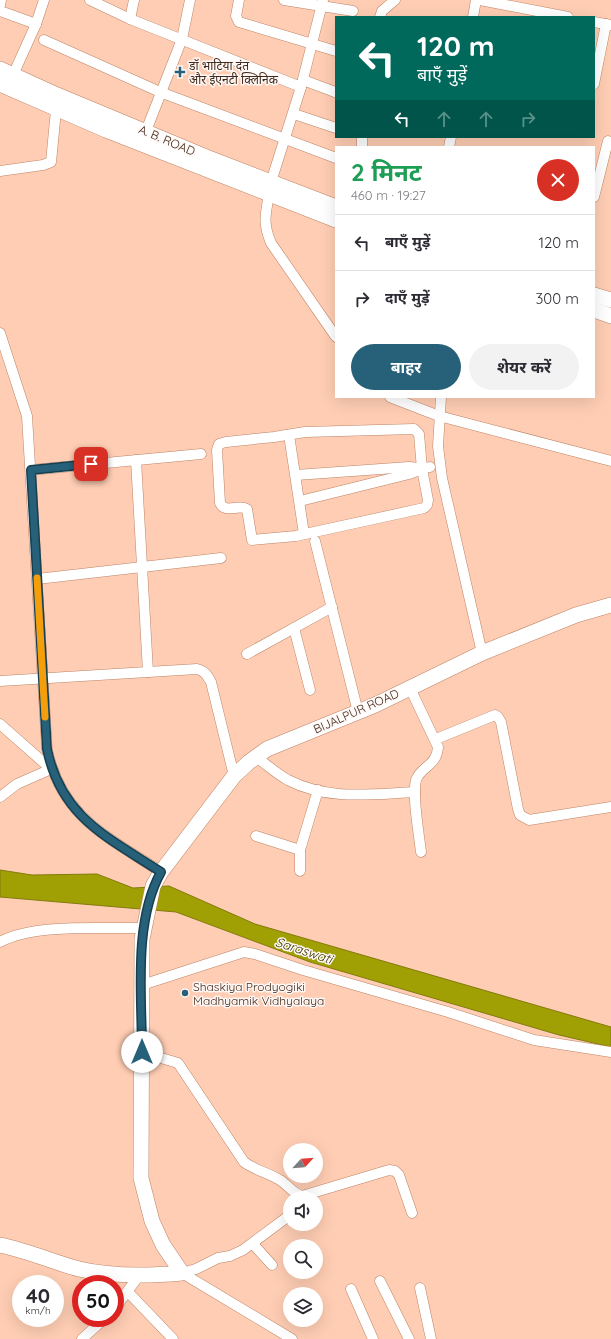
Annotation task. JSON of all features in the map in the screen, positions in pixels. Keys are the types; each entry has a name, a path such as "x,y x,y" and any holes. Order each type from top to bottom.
{"main road":[{"name":"A. B. ROAD","path":"6,72 146,131 335,220"},
{"name":"A. B. ROAD","path":"0,84 56,110 270,189 335,207"},
{"path":"595,295 611,300"},
{"path":"595,310 611,316"},
{"name":"BIJALPUR ROAD","path":"182,1273 163,1245 152,1221 141,1178 142,939 153,886 161,872 234,776 267,749 358,712 482,652 576,616 611,605"},
{"path":"0,1245 19,1248 79,1269 138,1276 182,1273"}],"street":[{"path":"0,5 1,0"},
{"path":"6,72 36,24 44,0"},
{"path":"90,0 182,39 302,84 335,92"},
{"path":"130,18 134,0"},
{"path":"146,131 182,39 190,0"},
{"path":"239,0 236,16 239,22 311,45 335,51"},
{"path":"284,0 323,3 353,11"},
{"path":"380,16 382,11 395,0"},
{"path":"473,16 476,0"},
{"path":"480,0 541,14 559,16"},
{"path":"323,3 294,114 270,189 264,218 266,232 271,243 335,336"},
{"path":"0,11 36,24"},
{"path":"595,22 609,25 595,76"},
{"path":"44,40 160,92 335,158"},
{"path":"0,171 43,165 51,162 56,110"},
{"path":"294,114 335,128"},
{"path":"595,193 608,141"},
{"path":"0,333 27,416 47,749 51,770 62,792 73,808 91,827 161,872"},
{"path":"393,398 439,416 611,461"},
{"path":"442,398 439,416 438,446 432,466 427,505 424,508 304,534 252,540 247,509 244,507 226,509 220,503 217,450 219,444 305,432 414,429 419,434 432,466 482,652"},
{"path":"290,434 304,534"},
{"path":"31,470 201,454"},
{"path":"136,460 148,672"},
{"path":"296,475 432,466"},
{"path":"300,501 409,474 432,466"},
{"path":"315,541 358,712"},
{"path":"37,579 221,558"},
{"path":"247,654 332,607"},
{"path":"294,628 310,690"},
{"path":"0,681 197,669 206,673 211,682 234,776"},
{"path":"410,688 436,739 438,754 435,760 419,775 415,792 421,852"},
{"path":"436,739 495,715 501,722 518,809 523,818 528,820 611,808"},
{"path":"0,724 51,770"},
{"path":"256,757 288,780 338,795 415,792"},
{"path":"0,796 17,784 51,770"},
{"path":"300,871 300,850 318,790"},
{"path":"256,836 300,850"},
{"path":"0,942 8,938 37,930 145,924"},
{"path":"142,985 244,952 448,1012 534,1040 611,1052"},
{"path":"142,1052 178,1063 244,1162 254,1169 277,1179 291,1191"},
{"path":"321,1191 388,1170 395,1171 399,1175 412,1213"},
{"path":"182,1273 196,1269 218,1258 230,1256 253,1244 283,1220"},
{"path":"253,1244 272,1265"},
{"path":"182,1273 292,1339"},
{"path":"124,1297 138,1276"},
{"path":"380,1281 409,1339"},
{"path":"420,1288 431,1339"},
{"path":"351,1289 373,1339"},
{"path":"128,1292 173,1339"},
{"path":"82,1339 95,1327"}],"water":[{"name":"Saraswati","path":"0,870 32,875 97,874 133,888 169,886 255,924 611,1027 611,1047 559,1035 310,962 176,912 0,897"}],"slow traffic":[{"path":"37,578 45,717"}],"place":[{"name":"डॉ भाटिया दंत और ईएनटी क्लिनिक","path":"180,72"},
{"name":"Shaskiya Prodyogiki Madhyamik Vidhyalaya","path":"185,993"}],"route":[{"path":"91,464 31,470 47,749 51,770 62,792 77,813 91,827 161,872 153,886 142,939 142,1052"}]}
